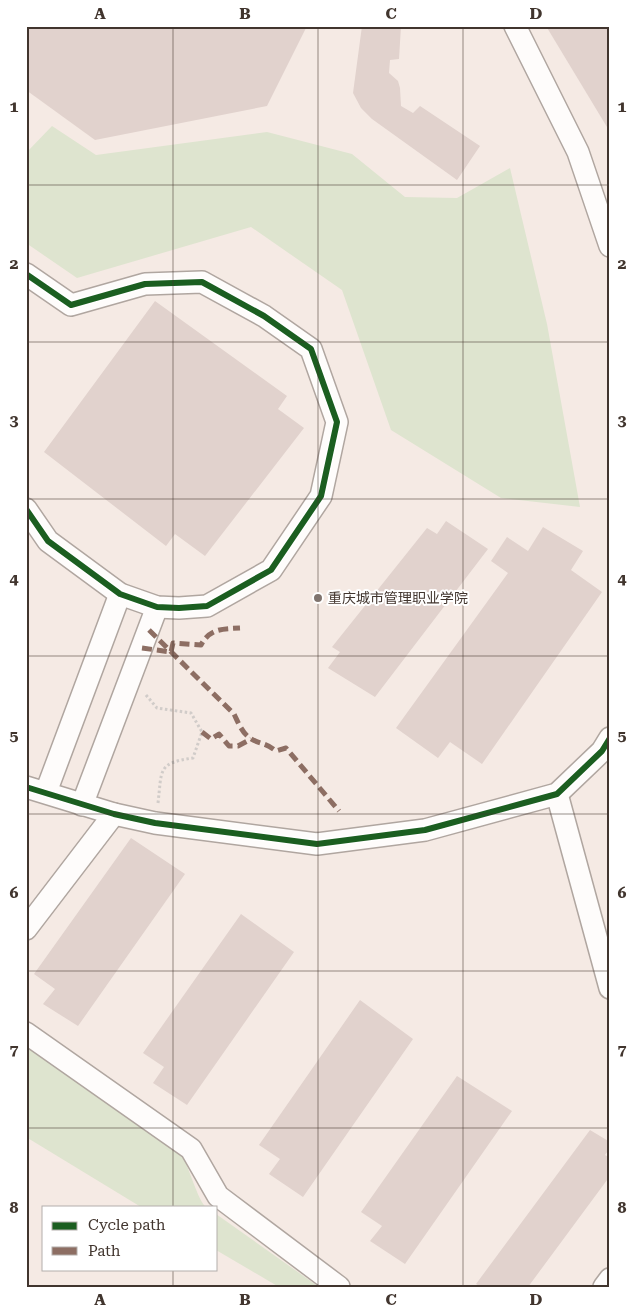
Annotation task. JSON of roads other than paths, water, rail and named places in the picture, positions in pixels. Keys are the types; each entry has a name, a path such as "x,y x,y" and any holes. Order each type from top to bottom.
{"street":[{"path":"515,26 578,152 608,235"},
{"path":"26,274 71,306 145,284 202,282 264,316 311,349 337,422 321,496 271,570 207,606 158,607 120,594 48,541 26,509"},
{"path":"120,594 36,790 114,814 156,823 317,844 425,830 557,794 602,751 610,738"},
{"path":"82,804 158,607"},
{"path":"557,794 610,988"},
{"path":"26,929 114,814"},
{"path":"26,1033 191,1149 218,1196 339,1287"},
{"path":"604,1287 610,1280"}],"place":[{"name":"重庆城市管理职业学院","path":"318,598"}]}
